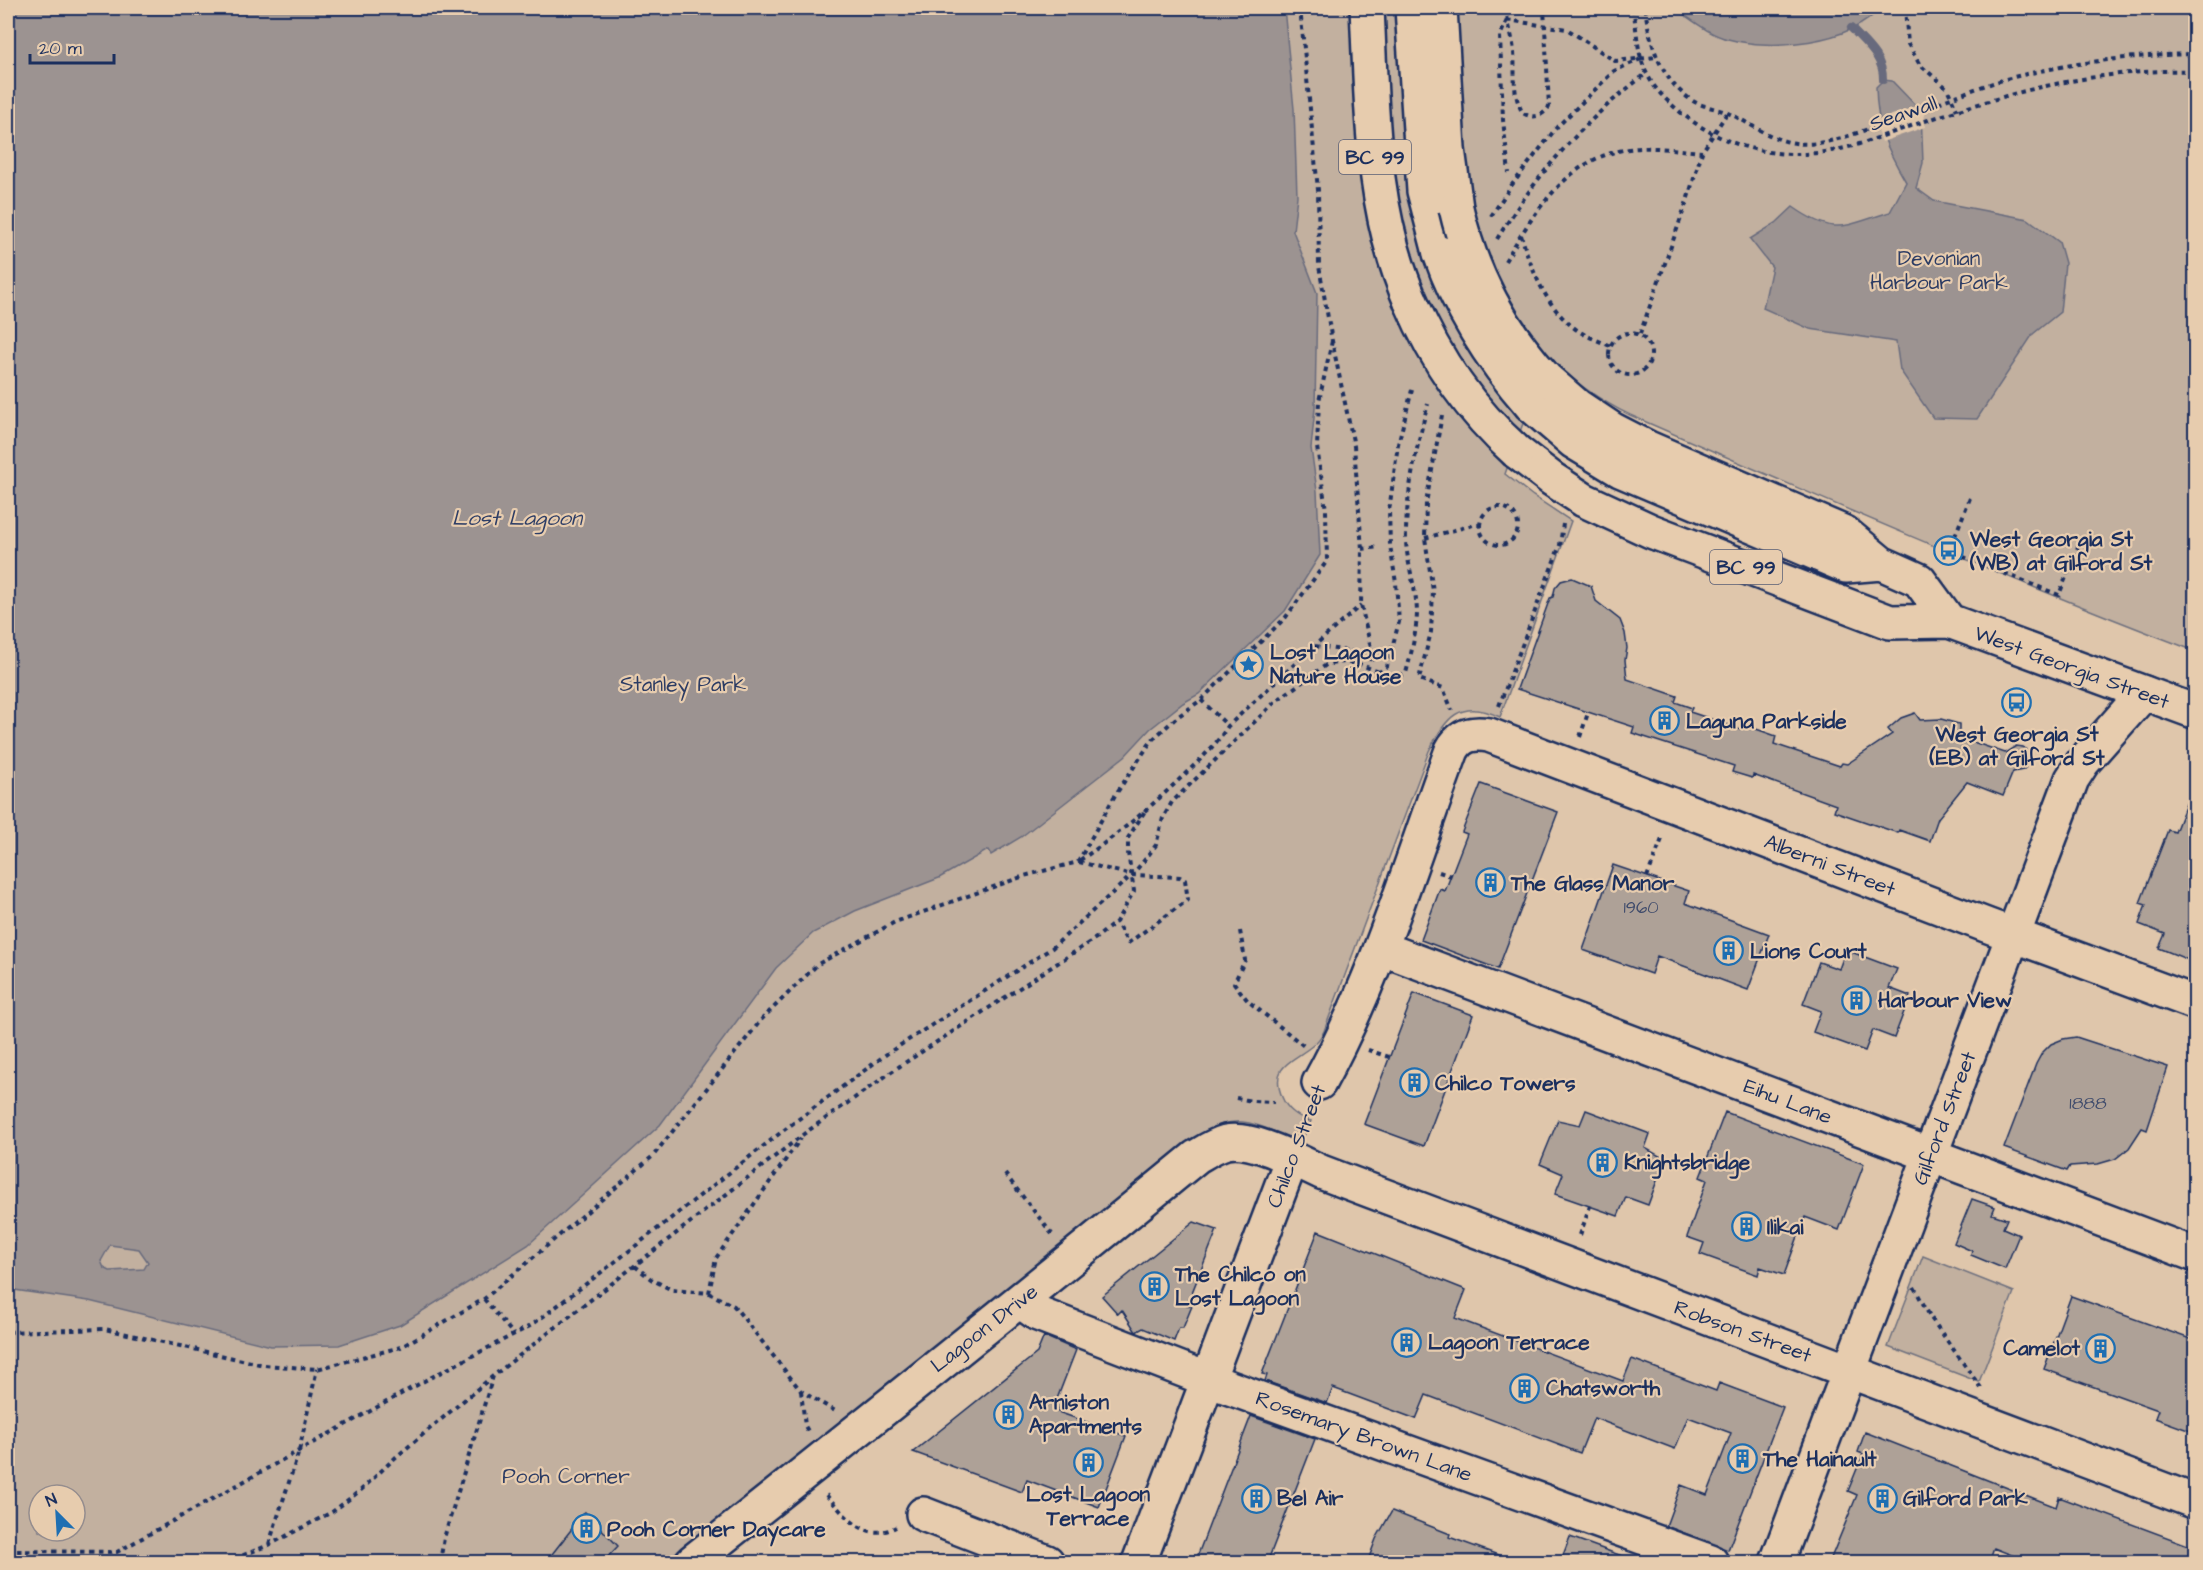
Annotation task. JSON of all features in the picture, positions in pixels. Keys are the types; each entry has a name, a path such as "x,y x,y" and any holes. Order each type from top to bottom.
{"main road":[{"name":"West Georgia Street","path":"1367,8 1379,195 1392,249 1411,302 1426,335 1456,382 1490,425 1517,452 1584,500 1634,524 1890,622 1949,621 2196,712"},
{"name":"BC 99","path":"1412,8 1423,182 1440,253 1458,298 1485,346 1506,376 1539,392"},
{"path":"1440,8 1448,149 1456,208 1470,256 1491,304 1517,344 1539,392 1576,406 1613,430 1648,448 1845,533 1881,563"},
{"name":"West Georgia Street","path":"1539,392 1574,442 1604,461 1674,494 1846,566 1881,563 1919,580 1949,621"},
{"name":"Gilford Street","path":"1777,1563 2072,778 2083,762 2144,693"},
{"name":"Alberni Street","path":"1465,736 1489,735 2196,1003"},
{"name":"Chilco Street","path":"1319,1083 1337,1051 1380,948 1452,750 1459,739 1465,736"},
{"name":"Eihu Lane","path":"1380,948 2196,1255"},
{"name":"Lagoon Drive","path":"692,1563 1196,1157 1214,1146 1227,1142 1244,1142 1292,1158"},
{"name":"Chilco Street","path":"1139,1563 1292,1158"},
{"name":"Robson Street","path":"1292,1158 1332,1176 2196,1502"},
{"name":"Rosemary Brown Lane","path":"1020,1301 1038,1314 1209,1380 1711,1563"},
{"path":"923,1514 1047,1563"}],"path":[{"path":"1300,8 1318,190 1319,266 1354,446 1362,549 1361,605 1374,661 1354,652 1314,646"},
{"path":"1506,8 1513,46 1517,104 1528,117 1544,114 1549,107 1544,8"},
{"name":"Seawall","path":"1633,8 1641,58 1646,74 1659,94 1697,126 1734,144 1759,151 1802,154 1824,152 1872,140 1957,110 2064,81 2126,74 2196,71"},
{"path":"1645,8 1647,27 1661,69 1671,81 1694,102 1727,113 1789,142 1822,141 1845,137 2004,80 2061,66 2125,58 2196,54"},
{"path":"1905,8 1908,44 1920,65 1947,88 1957,110"},
{"path":"1507,20 1568,29 1616,61 1657,57"},
{"path":"1507,20 1500,36 1503,120 1509,173"},
{"path":"1485,224 1557,127 1614,71 1641,58"},
{"path":"1494,244 1514,211 1549,164 1588,122 1646,74"},
{"path":"1640,334 1688,201 1702,152 1727,113"},
{"path":"1503,264 1553,192 1573,172 1598,157 1623,150 1645,148 1702,152"},
{"path":"1521,235 1534,274 1562,315 1573,327 1610,346"},
{"path":"1633,332 1640,334 1649,343 1652,355 1647,368 1641,372 1626,375 1619,372 1610,361 1610,346 1619,335 1633,332"},
{"path":"1078,862 1114,797 1152,741 1176,718 1201,700 1286,617 1327,561 1326,510 1317,447 1319,401 1332,341"},
{"path":"1378,673 1387,666 1399,622 1390,546 1389,511 1398,444 1412,390"},
{"path":"8,1551 117,1552 426,1380 514,1335 620,1258 788,1127 888,1053 1052,948 1132,875 1156,845 1163,818 1172,802 1285,693 1326,665 1341,662 1359,664 1394,678 1406,673 1411,656 1417,613 1406,542 1408,512 1420,433 1428,404"},
{"path":"1442,412 1426,503 1425,538 1433,591 1431,632 1419,679 1443,688"},
{"path":"1971,498 1949,552 2059,595 2079,544"},
{"path":"1501,507 1513,512 1519,523 1519,529 1512,541 1500,545 1488,542 1481,532 1480,525 1484,514 1489,509 1501,507"},
{"path":"1425,538 1448,530 1480,525"},
{"path":"1498,707 1560,545"},
{"path":"1362,549 1379,547"},
{"path":"8,1332 105,1329 264,1365 317,1369 401,1347 484,1299 653,1156 762,1018 818,964 895,922 1024,876 1078,862 1145,811 1218,742 1228,726 1361,605"},
{"path":"1201,700 1228,726"},
{"path":"1580,737 1588,713"},
{"path":"226,1563 269,1545 332,1512 361,1490 396,1457 493,1376 805,1133 900,1066 1096,938 1116,922 1134,891 1128,838 1145,811"},
{"path":"1647,877 1662,839"},
{"path":"1078,862 1132,875 1180,877 1185,880 1188,900 1128,943 1116,922"},
{"path":"1240,931 1245,960 1234,983 1248,1001 1305,1047"},
{"path":"1367,1050 1389,1057"},
{"name":"Chilco Street","path":"1292,1158 1319,1083"},
{"path":"1236,1098 1274,1102"},
{"path":"709,1293 716,1258 805,1133"},
{"path":"1005,1174 1058,1242"},
{"path":"1580,1235 1590,1206"},
{"path":"635,1266 651,1279 672,1290 709,1293 734,1306 801,1391 842,1415"},
{"path":"1913,1284 1931,1318 1981,1388"},
{"path":"484,1299 514,1335"},
{"path":"269,1545 299,1451 317,1369"},
{"path":"440,1563 444,1538 493,1376"},
{"path":"801,1391 805,1426 813,1439"},
{"path":"822,1490 856,1525 865,1530 884,1533"},
{"path":"65,1563 83,1563"}],"green space":[{"name":"Stanley Park","path":"8,8 1670,8 1677,9 1726,39 1880,8 2195,8 2195,651 1982,566 1630,415 1586,389 1547,356 1505,474 1571,521 1500,717 1474,710 1464,711 1456,714 1441,729 1429,751 1324,1031 1314,1044 1291,1060 1281,1071 1279,1086 1284,1102 1294,1113 1311,1121 1301,1142 1264,1127 1242,1122 1219,1125 1205,1132 664,1562 8,1562"},
{"path":"1923,1256 2014,1292 1979,1382 1888,1347"}],"water":[{"name":"Lost Lagoon","path":"8,8 1284,8 1294,109 1297,196 1293,231 1317,293 1315,408 1311,448 1317,491 1320,555 1285,611 1199,694 1183,703 1150,729 1125,756 1021,837 991,855 988,850 939,878 855,911 813,933 776,968 660,1125 528,1245 400,1325 339,1345 271,1346 89,1301 8,1289","holes":["110,1245 139,1249 148,1262 144,1269 110,1271 104,1268 101,1261"]},
{"path":"1670,8 1880,8 1867,20 1850,30 1830,37 1809,42 1766,44 1746,43 1721,37"},
{"path":"1883,80 1892,81 1921,111 1923,163 1916,188 1934,201 2028,219 2059,242 2065,263 2060,312 2033,334 1977,419 1933,418 1900,370 1896,342 1810,329 1763,308 1772,267 1750,239 1776,223 1793,207 1820,222 1840,226 1890,212 1906,182 1888,148 1878,114 1876,87"}],"pier":[{"path":"1920,105 1924,110 1925,127 1882,142 1875,121"}],"building":[{"name":"Laguna Parkside","path":"1572,578 1591,586 1596,601 1620,620 1627,648 1625,660 1627,679 1677,696 1675,702 1692,708 1690,712 1741,729 1742,724 1776,736 1774,744 1840,766 1842,763 1847,764 1892,734 1888,729 1901,718 1915,713 1920,720 1941,719 1959,724 1959,733 1971,737 1970,741 2005,753 2016,746 2023,747 2029,753 2028,765 2023,770 2013,772 2003,796 1967,782 1938,818 1930,841 1899,830 1898,833 1834,811 1836,805 1753,775 1752,778 1732,772 1734,766 1632,733 1634,727 1517,689 1550,598 1553,597 1555,588 1561,581"},
{"name":"The Glass Manor","path":"1481,784 1558,812 1498,969 1421,940 1440,889 1445,891 1467,834 1462,832"},
{"path":"2194,784 2196,785 2196,963 2159,948 2165,934 2139,924 2146,905 2140,903 2168,830 2175,832"},
{"path":"1613,865 1689,891 1685,903 1769,934 1748,990 1657,956 1651,974 1583,950"},
{"name":"Harbour View","path":"1846,950 1897,969 1889,988 1910,996 1894,1038 1873,1030 1865,1051 1813,1032 1821,1011 1803,1004 1819,962 1839,969"},
{"name":"Chilco Towers","path":"1414,993 1473,1015 1424,1146 1364,1124"},
{"path":"2076,1037 2168,1067 2147,1130 2142,1128 2129,1148 2115,1159 2098,1164 2070,1166 2067,1171 2004,1148 2042,1053 2051,1044"},
{"name":"Knightsbridge","path":"1586,1110 1650,1134 1645,1148 1665,1159 1648,1205 1626,1197 1618,1216 1555,1194 1563,1174 1540,1164 1558,1120 1580,1125"},
{"path":"1725,1112 1864,1164 1839,1230 1805,1217 1784,1275 1760,1267 1758,1275 1700,1254 1704,1243 1687,1237 1707,1180 1700,1177"},
{"path":"1972,1199 1995,1207 1992,1214 2007,1219 2003,1228 2019,1235 2005,1269 1971,1255 1972,1251 1954,1243"},
{"name":"The Chilco on Lost Lagoon","path":"1194,1222 1217,1230 1187,1305 1192,1306 1183,1328 1179,1328 1174,1341 1143,1328 1136,1332 1122,1310 1118,1314 1102,1296"},
{"path":"1318,1231 1466,1290 1455,1318 1623,1381 1632,1359 1716,1391 1719,1383 1783,1407 1728,1550 1666,1526 1681,1485 1707,1495 1731,1433 1688,1417 1675,1449 1594,1418 1580,1453 1426,1395 1416,1419 1333,1388 1327,1403 1265,1381 1267,1375 1262,1374"},
{"name":"Camelot","path":"2071,1296 2196,1341 2196,1433 2155,1418 2158,1410 2044,1369"},
{"name":"Arniston Apartments","path":"1044,1336 1076,1350 1057,1399 1062,1402 1058,1412 1126,1436 1099,1507 1027,1480 1022,1492 913,1452 1037,1353"},
{"name":"Bel Air","path":"1251,1416 1315,1439 1267,1563 1210,1563 1197,1557"},
{"path":"1865,1432 2056,1507 2059,1497 2196,1548 2196,1563 2032,1563 1994,1548 1989,1563 1829,1563 1857,1495 1848,1491 1863,1454 1858,1452"},
{"path":"1392,1511 1450,1534 1449,1537 1512,1560 1512,1563 1367,1563 1376,1539"},
{"name":"Pooh Corner Daycare","path":"585,1512 618,1546 602,1563 545,1563"},
{"path":"1570,1537 1633,1560 1632,1563 1560,1563"}],"waterway":[{"path":"1851,28 1877,58 1883,72 1883,80"}],"place":[{"name":"West Georgia St (WB) at Gilford St","path":"1949,551"},
{"name":"Lost Lagoon Nature House","path":"1249,664"},
{"name":"West Georgia St (EB) at Gilford St","path":"2017,703"},
{"name":"Laguna Parkside","path":"1665,721"},
{"name":"The Glass Manor","path":"1490,883"},
{"name":"Lions Court","path":"1729,951"},
{"name":"Harbour View","path":"1857,1000"},
{"name":"Chilco Towers","path":"1414,1083"},
{"name":"Knightsbridge","path":"1603,1162"},
{"name":"Ilikai","path":"1746,1227"},
{"name":"The Chilco on Lost Lagoon","path":"1154,1286"},
{"name":"Lagoon Terrace","path":"1407,1342"},
{"name":"Camelot","path":"2101,1348"},
{"name":"Chatsworth","path":"1525,1388"},
{"name":"Arniston Apartments","path":"1008,1414"},
{"name":"The Hainault","path":"1742,1459"},
{"name":"Lost Lagoon Terrace","path":"1088,1463"},
{"name":"Bel Air","path":"1256,1498"},
{"name":"Gilford Park","path":"1882,1498"},
{"name":"Pooh Corner Daycare","path":"586,1529"}],"park label":[{"name":"Devonian Harbour Park","path":"1939,270"},
{"name":"Pooh Corner","path":"566,1476"}]}
